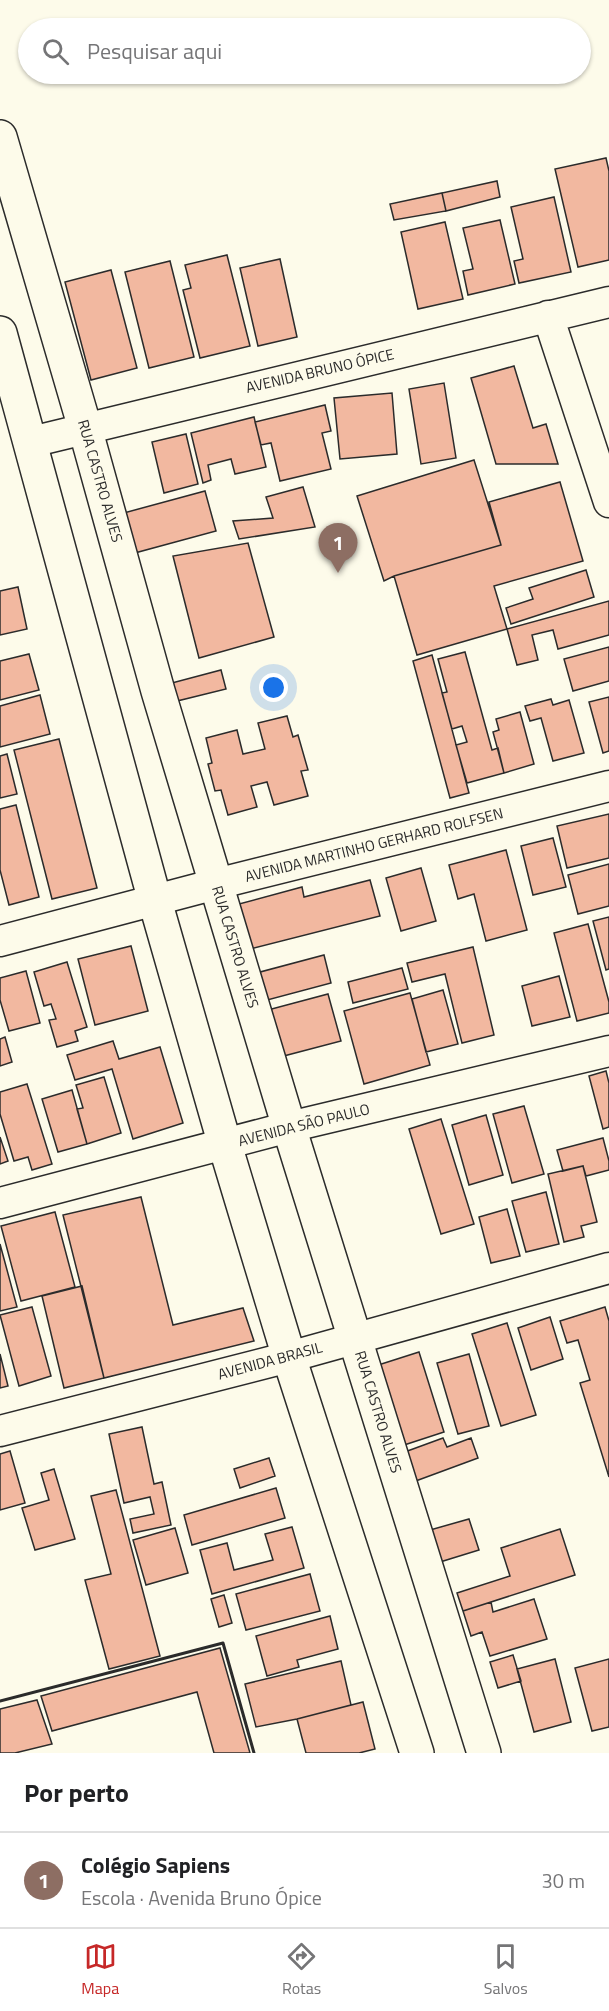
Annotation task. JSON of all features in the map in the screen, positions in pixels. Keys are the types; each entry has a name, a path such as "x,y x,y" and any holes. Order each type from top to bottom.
{"main road":[{"name":"RUA CASTRO ALVES","path":"0,137 5,173 85,428 158,691 289,1127 484,1753"},
{"path":"0,333 155,901 225,1145 289,1357 417,1753"}],"street":[{"name":"AVENIDA BRUNO ÓPICE","path":"31,442 609,302"},
{"path":"549,316 609,502"},
{"name":"AVENIDA MARTINHO GERHARD ROLFSEN","path":"0,941 216,884 609,786"},
{"name":"AVENIDA SÃO PAULO","path":"0,1203 289,1127 609,1051"},
{"name":"AVENIDA BRASIL","path":"0,1431 289,1357 609,1268"}],"building":[{"path":"606,158 609,171 609,260 578,267 555,169"},
{"path":"497,181 500,197 446,211 442,193"},
{"path":"442,193 446,211 394,220 390,204"},
{"path":"554,197 571,272 519,283 514,261 523,259 511,207"},
{"path":"500,220 515,284 468,295 463,271 473,269 463,228"},
{"path":"445,222 463,299 418,309 401,232"},
{"path":"227,255 250,346 200,358 183,290 191,288 185,265"},
{"path":"280,259 297,337 258,346 240,268"},
{"path":"170,261 194,357 149,368 125,272"},
{"path":"111,270 137,368 91,380 65,282"},
{"path":"514,366 533,428 546,424 558,464 496,464 471,378"},
{"path":"444,383 456,458 421,464 409,389"},
{"path":"392,393 397,454 340,459 334,398"},
{"path":"325,405 331,431 322,433 331,469 280,481 271,443 261,445 255,422"},
{"path":"254,417 266,467 235,474 231,459 208,465 211,480 203,483 191,433"},
{"path":"186,434 198,484 164,493 152,442"},
{"path":"474,460 501,545 394,576 384,581 357,496"},
{"path":"560,482 583,561 494,586 507,629 417,655 394,576 501,545 489,502"},
{"path":"303,487 315,527 239,539 233,521 273,518 266,497"},
{"path":"205,491 216,531 131,554 120,514"},
{"path":"248,543 274,637 199,658 173,556"},
{"path":"586,570 594,597 511,624 506,608 533,599 529,588"},
{"path":"18,587 27,629 0,635 0,591"},
{"path":"609,601 609,635 558,649 553,630 532,635 538,660 517,665 507,629"},
{"path":"609,647 609,681 573,691 564,659"},
{"path":"465,652 492,750 498,748 504,773 467,783 456,745 467,742 462,726 452,729 442,693 447,692 438,659"},
{"path":"29,654 39,690 0,700 0,661"},
{"path":"432,655 469,793 450,798 413,661"},
{"path":"221,670 226,689 173,702 168,684"},
{"path":"40,695 50,734 0,747 0,706"},
{"path":"609,697 609,751 603,753 589,702"},
{"path":"551,699 553,705 569,700 584,753 553,761 541,718 530,721 525,706"},
{"path":"520,712 534,764 504,773 493,732 499,730 496,719"},
{"path":"287,716 293,737 298,735 308,770 301,771 308,796 274,805 267,782 251,786 257,807 228,815 221,790 215,791 208,764 212,763 206,738 237,730 243,754 265,749 258,723"},
{"path":"59,739 97,888 52,899 14,750"},
{"path":"7,754 17,794 0,798 0,756"},
{"path":"16,805 39,897 9,905 0,870 0,809"},
{"path":"609,814 609,858 567,868 557,826"},
{"path":"553,838 566,887 533,895 521,846"},
{"path":"506,850 527,930 486,941 474,894 458,899 449,865"},
{"path":"609,864 609,906 578,914 568,875"},
{"path":"421,868 436,921 401,931 386,878"},
{"path":"370,880 380,916 250,949 239,904 302,887 304,897"},
{"path":"609,917 609,969 606,970 593,921"},
{"path":"588,924 609,1002 609,1013 577,1021 554,933"},
{"path":"131,946 148,1011 95,1025 78,959"},
{"path":"473,947 494,1035 462,1043 445,974 412,982 407,963"},
{"path":"324,955 331,983 252,1004 245,976"},
{"path":"67,962 87,1027 75,1031 78,1041 57,1047 49,1020 56,1019 51,1004 44,1006 34,972"},
{"path":"402,968 408,989 353,1003 348,982"},
{"path":"26,971 40,1023 9,1031 0,1000 0,978"},
{"path":"559,976 570,1017 532,1026 522,986"},
{"path":"443,990 458,1044 426,1052 412,999"},
{"path":"410,993 430,1065 364,1084 344,1011"},
{"path":"328,994 341,1041 276,1058 264,1011"},
{"path":"5,1037 12,1062 0,1066 0,1039"},
{"path":"113,1041 119,1059 160,1047 183,1123 133,1139 112,1069 75,1080 67,1055"},
{"path":"606,1071 609,1083 609,1127 603,1129 589,1076"},
{"path":"104,1077 121,1133 87,1144 77,1109 83,1108 76,1085"},
{"path":"27,1084 52,1164 32,1170 28,1157 14,1161 0,1114 0,1092"},
{"path":"72,1090 87,1144 58,1152 42,1099"},
{"path":"524,1106 544,1174 512,1183 493,1114"},
{"path":"486,1115 503,1175 469,1185 452,1125"},
{"path":"441,1119 474,1224 441,1234 409,1129"},
{"path":"0,1137 8,1161 0,1164"},
{"path":"603,1138 609,1170 586,1176 583,1166 563,1171 557,1150"},
{"path":"583,1166 597,1222 581,1226 584,1237 564,1242 548,1174"},
{"path":"546,1192 559,1244 526,1252 512,1201"},
{"path":"141,1197 173,1325 243,1308 254,1341 104,1378 63,1215"},
{"path":"507,1209 520,1256 491,1263 479,1217"},
{"path":"55,1212 75,1287 21,1301 1,1226"},
{"path":"0,1244 17,1307 0,1311"},
{"path":"82,1286 104,1378 64,1388 42,1296"},
{"path":"32,1307 51,1376 19,1386 0,1315"},
{"path":"605,1307 609,1321 609,1477 580,1383 590,1380 578,1340 567,1343 560,1321"},
{"path":"550,1317 563,1359 531,1370 518,1328"},
{"path":"507,1323 536,1415 501,1426 472,1334"},
{"path":"419,1352 444,1432 398,1447 372,1367"},
{"path":"0,1354 8,1386 0,1388"},
{"path":"469,1354 489,1426 458,1434 437,1363"},
{"path":"142,1427 154,1484 162,1482 171,1525 133,1533 130,1519 154,1514 150,1497 124,1503 109,1434"},
{"path":"443,1438 447,1447 471,1438 478,1458 413,1482 402,1453"},
{"path":"10,1451 25,1503 0,1510 0,1454"},
{"path":"269,1458 275,1476 240,1488 234,1469"},
{"path":"54,1469 75,1539 35,1550 22,1508 49,1500 41,1473"},
{"path":"276,1488 285,1518 192,1545 184,1515"},
{"path":"116,1490 160,1656 109,1669 85,1580 111,1574 91,1496"},
{"path":"469,1519 479,1550 440,1562 430,1530"},
{"path":"292,1527 304,1568 212,1594 200,1550 227,1543 234,1570 273,1560 265,1534"},
{"path":"175,1528 188,1573 146,1585 133,1540"},
{"path":"560,1529 575,1575 463,1611 457,1593 510,1576 501,1548"},
{"path":"310,1574 320,1611 246,1630 236,1594"},
{"path":"224,1595 232,1623 219,1627 211,1599"},
{"path":"534,1599 547,1639 490,1656 482,1632 471,1636 463,1611 491,1602 493,1612"},
{"path":"330,1616 338,1649 297,1660 299,1667 267,1676 256,1636"},
{"path":"220,1648 250,1753 214,1753 197,1692 52,1731 41,1696"},
{"path":"513,1655 521,1681 498,1688 490,1662"},
{"path":"555,1659 571,1722 534,1732 517,1669"},
{"path":"609,1659 609,1727 592,1731 575,1668"},
{"path":"341,1661 351,1705 256,1727 245,1684"},
{"path":"37,1700 52,1744 15,1753 0,1753 0,1709"},
{"path":"363,1702 375,1749 359,1753 306,1753 297,1719"}],"wall":[{"path":"0,1701 223,1643 254,1753"}],"place":[{"name":"Colégio Sapiens","path":"338,573"}]}
